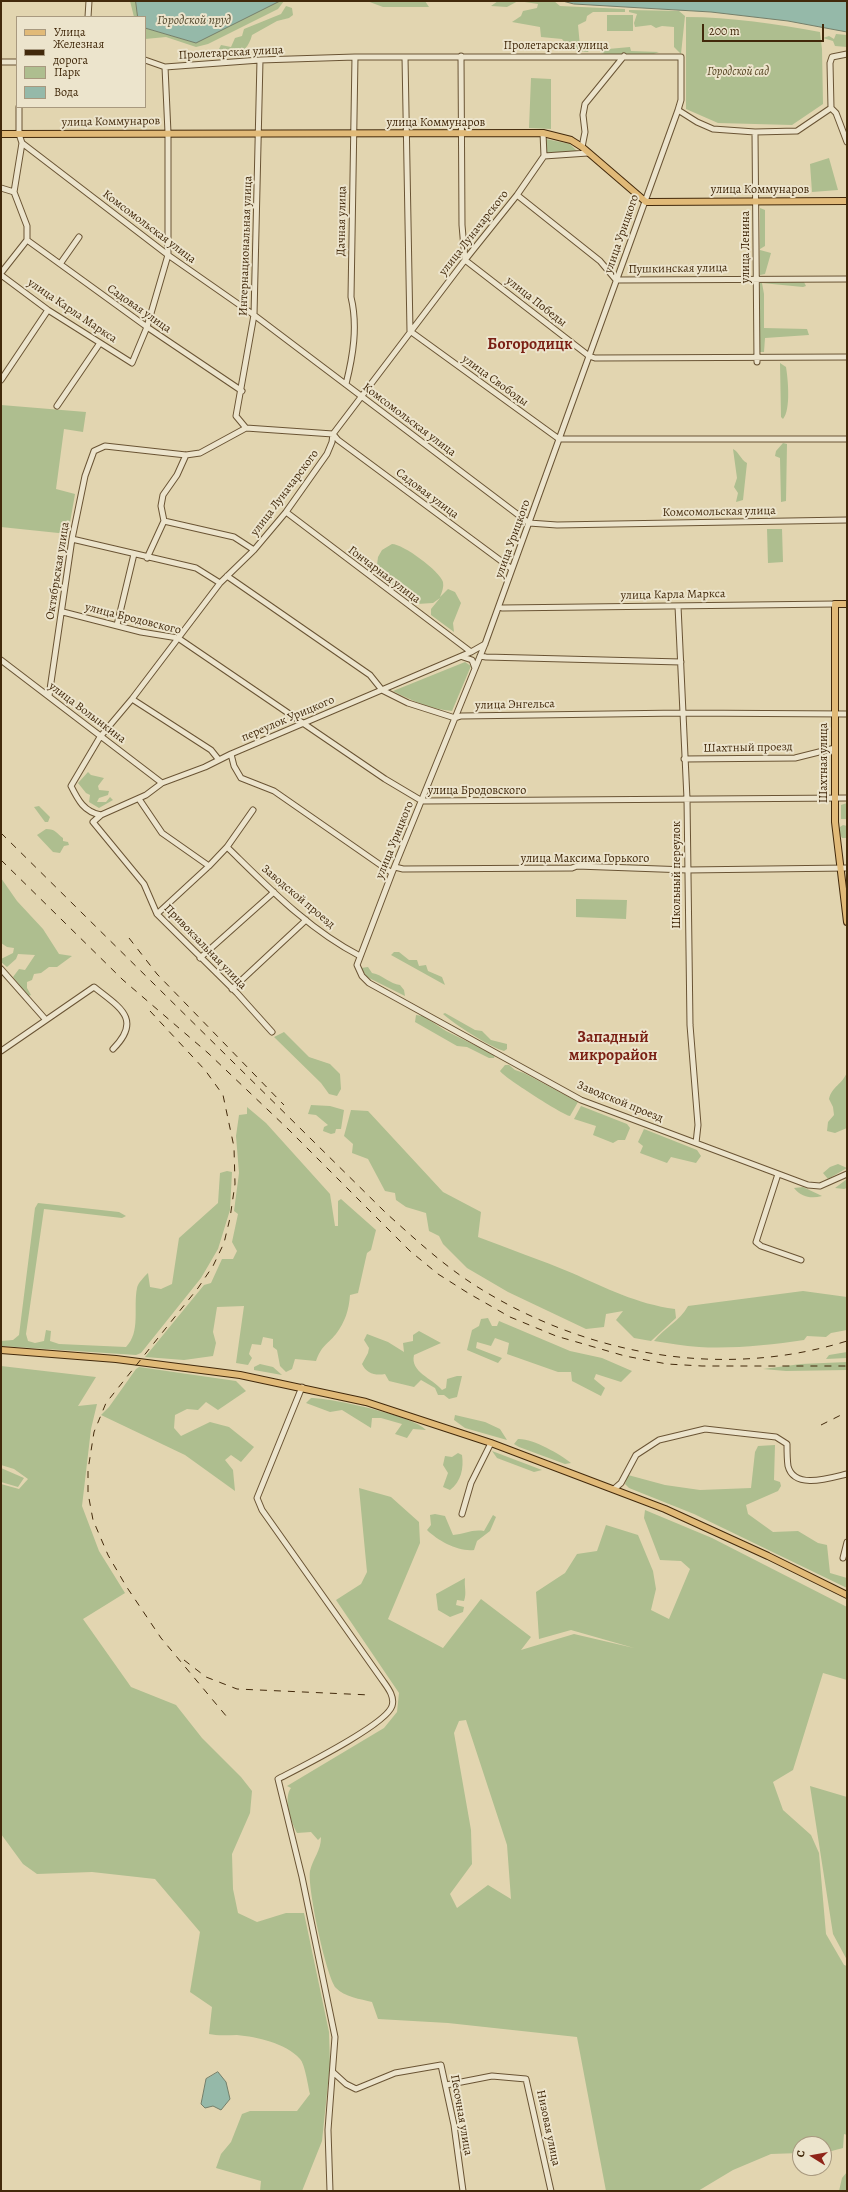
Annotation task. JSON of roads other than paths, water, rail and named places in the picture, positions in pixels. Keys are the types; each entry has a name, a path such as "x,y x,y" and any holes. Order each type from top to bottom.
{"main road":[{"name":"улица Коммунаров","path":"1,134 543,133 571,140 582,147 644,200 847,201"},
{"name":"улица Карла Маркса","path":"835,604 847,604"},
{"name":"Шахтная улица","path":"835,604 834,798 839,868 847,922"},
{"path":"1,1350 116,1359 240,1375 302,1387 366,1402 491,1443 614,1489 709,1528 847,1595"}],"street":[{"path":"88,16 89,1"},
{"path":"847,54 832,57 830,62 831,108 836,113 847,142"},
{"path":"405,56 410,331"},
{"name":"Пролетарская улица","path":"146,60 164,67 260,60 405,56 681,57 681,100 678,110"},
{"path":"461,56 463,134 462,225 465,260"},
{"path":"582,147 585,132 583,115 585,104 624,56"},
{"name":"Дачная улица","path":"346,384 352,361 355,313 352,297 355,57"},
{"name":"Интернациональная улица","path":"246,428 236,416 242,391 254,315 260,134 260,60"},
{"path":"1,62 16,62"},
{"path":"147,327 168,254 168,133 164,67"},
{"path":"1,274 27,240 27,226 14,192 22,143 19,134 19,108"},
{"path":"678,110 697,122 713,128 755,132 797,131 831,108"},
{"name":"улица Урицкого","path":"358,970 357,965 360,956 392,873 499,607 644,200 678,110"},
{"name":"улица Ленина","path":"755,132 756,360"},
{"path":"543,133 544,156 588,153"},
{"name":"Комсомольская улица","path":"22,143 168,254 254,315 529,523 557,525 847,520"},
{"name":"улица Луначарского","path":"101,815 88,811 79,802 71,786 100,737 132,699 220,583 254,550 286,512 327,454 332,442 333,434 410,331 517,195 544,156"},
{"path":"1,188 14,192"},
{"name":"Пушкинская улица","path":"517,195 600,262 616,280 756,278 847,279"},
{"path":"60,264 79,237"},
{"name":"Садовая улица","path":"27,240 147,327 242,391"},
{"name":"улица Победы","path":"465,260 589,356"},
{"name":"улица Карла Маркса","path":"1,274 48,310 132,363 147,327"},
{"path":"1,380 48,310"},
{"name":"улица Свободы","path":"410,331 559,439"},
{"path":"56,406 100,343"},
{"path":"589,356 614,359 756,360 847,357"},
{"path":"148,558 164,521 161,506 163,495 177,475 186,455 200,453 246,428 333,434"},
{"name":"Садовая улица","path":"333,434 344,445 512,569"},
{"path":"559,439 847,439"},
{"name":"Октябрьская улица","path":"49,696 63,612 72,539 85,476 94,451 105,446 186,455"},
{"name":"Гончарная улица","path":"286,512 472,652"},
{"path":"164,521 234,537 254,550"},
{"path":"72,539 196,568 220,583"},
{"path":"117,625 134,554"},
{"name":"улица Энгельса","path":"227,576 370,675 382,690 408,703 455,718 462,716 682,713 847,714"},
{"name":"улица Карла Маркса","path":"499,607 835,604"},
{"name":"Школьный переулок","path":"678,606 687,799 690,1025 698,1125 696,1143"},
{"name":"улица Бродовского","path":"63,612 178,638 385,779 422,801 847,798"},
{"name":"переулок Урицкого","path":"101,815 139,799 162,782 219,760 472,652 485,644"},
{"path":"480,656 681,662"},
{"path":"460,657 468,657 472,660 475,668"},
{"name":"улица Волынкина","path":"1,660 100,737 162,782"},
{"path":"132,699 211,750 219,760"},
{"name":"Шахтный проезд","path":"684,758 795,758 835,748"},
{"path":"231,754 234,766 241,778 274,791 392,873"},
{"path":"139,799 162,833 209,866"},
{"path":"157,914 209,866 227,847 253,810"},
{"name":"Привокзальная улица","path":"101,815 93,822 144,884 157,914 232,989 272,1032"},
{"name":"Заводской проезд","path":"227,847 274,892 320,932 360,956"},
{"name":"улица Максима Горького","path":"395,867 402,869 478,869 572,868 577,866 687,870 847,868"},
{"path":"200,958 274,892"},
{"path":"232,989 306,920"},
{"path":"1,969 46,1020"},
{"name":"Заводской проезд","path":"358,970 369,983 581,1100 808,1185 820,1186 847,1174"},
{"path":"1,1051 94,987 108,998 128,1020 128,1029 124,1038 113,1049"},
{"path":"778,1174 756,1242 761,1246 801,1260"},
{"path":"302,1387 257,1498 262,1510 392,1695 392,1706 385,1718 314,1761 278,1779 302,1877 335,2037 334,2073 328,2130 330,2191"},
{"path":"614,1489 621,1483 636,1455 649,1445 659,1440 705,1429 743,1435 776,1437 787,1444 788,1466 794,1476 804,1480 846,1476"},
{"path":"462,1514 471,1483 491,1443"},
{"path":"843,1558 847,1542"},
{"name":"Песочная улица","path":"334,2073 346,2084 356,2089 395,2073 442,2065 454,2125 463,2191"},
{"name":"Низовая улица","path":"446,2085 492,2076 526,2078 551,2191"}],"water":[{"name":"Городской пруд","path":"136,1 280,1 196,43 146,28 146,16 138,16"},
{"path":"563,1 847,1 847,32 788,21 711,12 574,4"},
{"path":"218,2072 226,2082 230,2099 221,2110 213,2106 205,2108 201,2104 206,2079"}],"railway":[{"path":"1,833 386,1213 441,1261 476,1286 518,1310 562,1329 608,1344 656,1354 703,1359 752,1359 800,1353 847,1341"},
{"path":"1,860 123,980 208,1053 288,1129 410,1251 438,1274 468,1293 510,1317 556,1336 625,1356 667,1364 702,1366 847,1366"},
{"path":"129,938 157,974 284,1105"},
{"path":"150,1011 205,1070 223,1095 234,1147 235,1184 230,1218 224,1243 213,1266 198,1288 106,1403 94,1432 88,1470 88,1493 93,1520 108,1555 126,1586 161,1638 227,1717"},
{"path":"821,1425 847,1412"},
{"path":"184,1660 206,1677 237,1689 370,1695"}],"district":[{"name":"Богородицк","path":"530,345"},
{"name":"Западный микрорайон","path":"613,1047"}],"park label":[{"name":"Городской сад","path":"738,72"}]}
